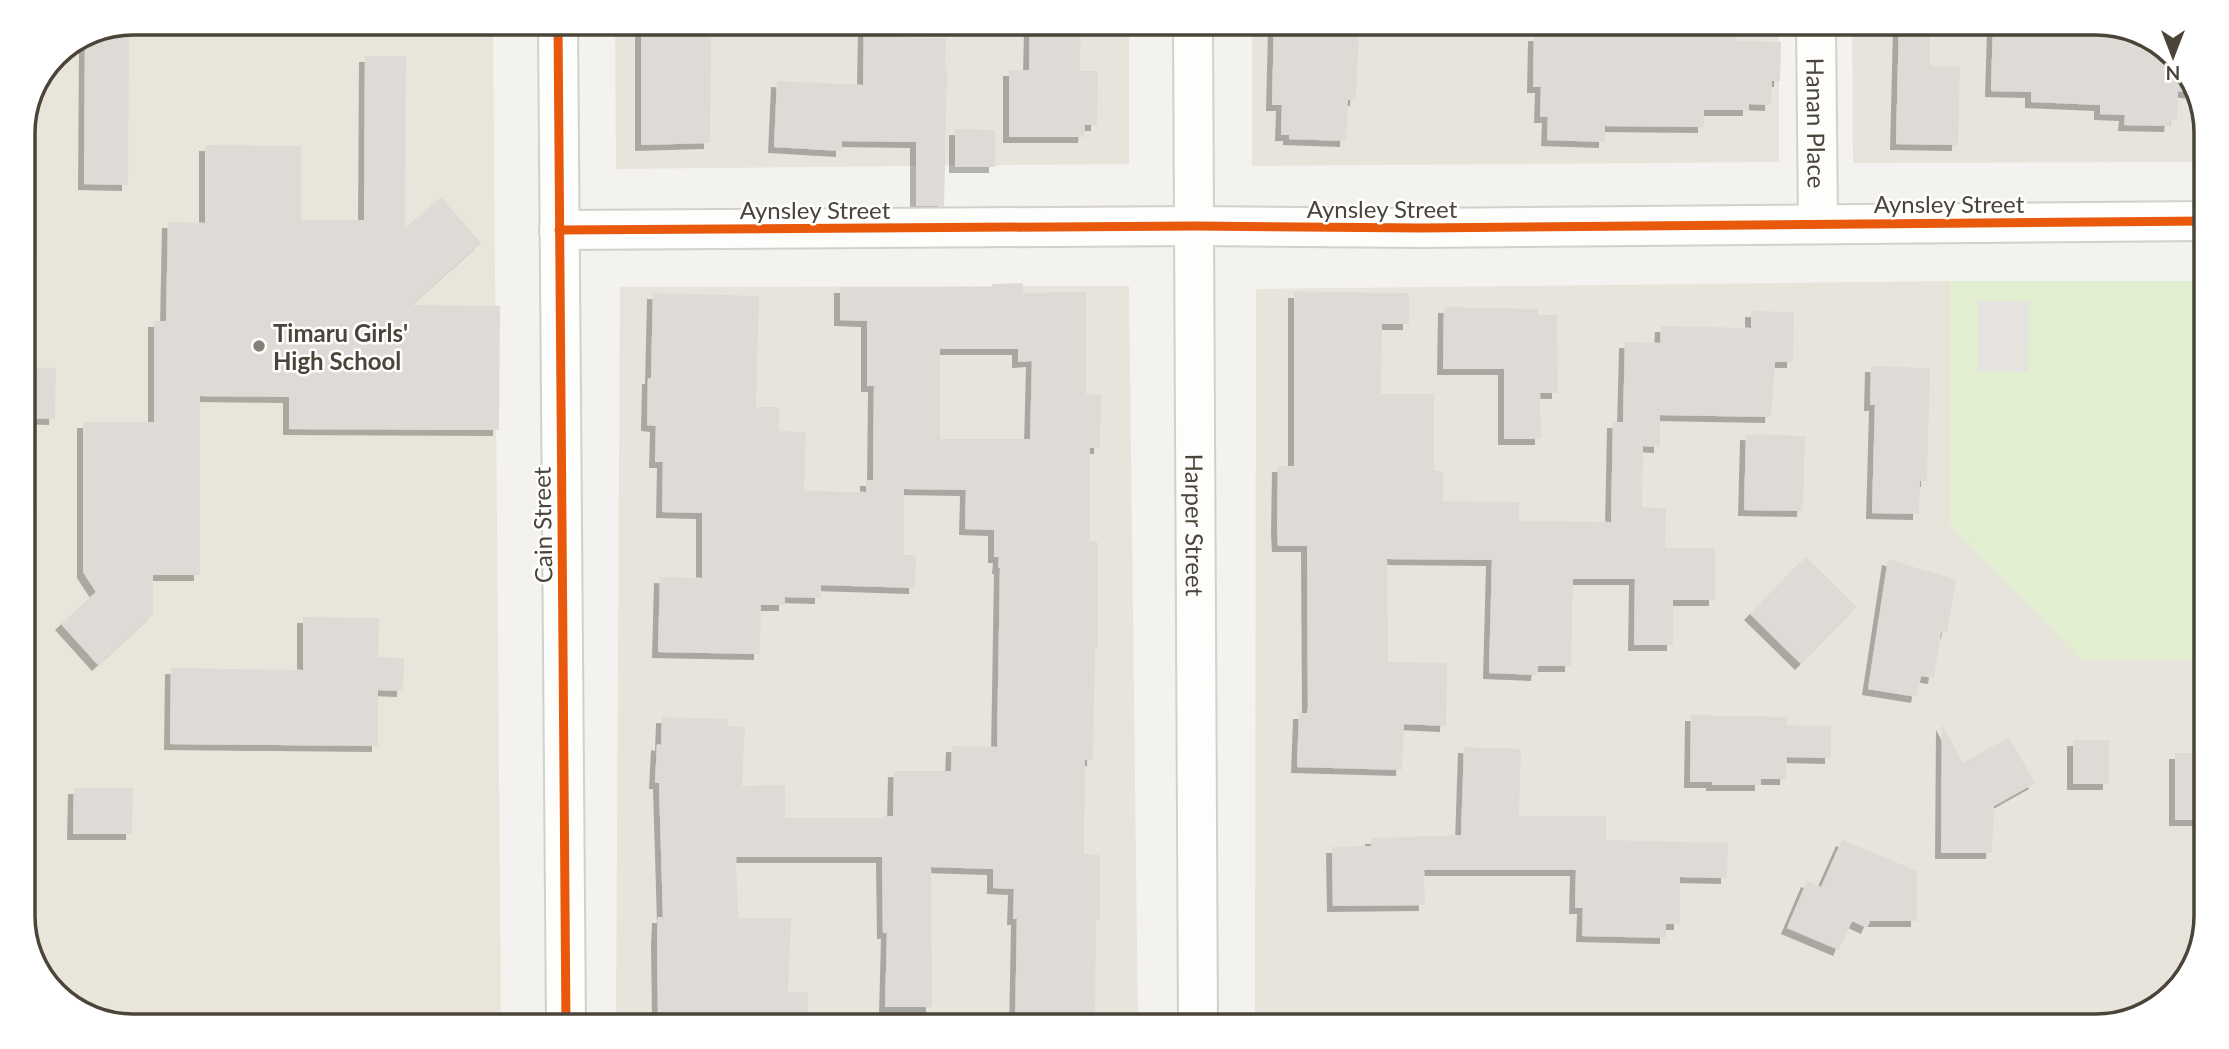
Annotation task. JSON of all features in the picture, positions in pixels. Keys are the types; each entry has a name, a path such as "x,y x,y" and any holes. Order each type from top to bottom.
{"street":[{"name":"Cain Street","path":"558,35 566,1014"},
{"name":"Harper Street","path":"1193,35 1198,1014"},
{"name":"Hanan Place","path":"1816,35 1818,224"},
{"name":"Aynsley Street","path":"558,230 1195,226 1436,228 2194,221"}],"shaded area":[{"name":"Timaru Girls' High School","path":"493,35 501,1014 133,1014 95,1007 73,994 55,976 42,954 35,923 35,126 45,90 68,59 84,48 114,37"},
{"path":"615,35 1129,35 1129,164 616,169"},
{"path":"1252,35 1779,35 1779,162 1252,166"},
{"path":"1852,35 2096,35 2134,42 2138,44 2138,91 2185,91 2187,95 2194,126 2194,162 1853,163"},
{"path":"1950,281 1950,524 2082,660 2194,660 2194,916 2187,954 2174,976 2150,998 2139,1004 2128,1009 2096,1014 1255,1014 1256,289"},
{"path":"1129,286 1138,1014 616,1014 620,287"},
{"path":"1978,301 2029,301 2028,372 1978,371"}],"green space":[{"path":"1950,281 2194,281 2194,660 2082,660 1950,524"}],"building":[{"path":"129,35 128,185 84,184 85,48 101,40"},
{"path":"641,35 711,35 710,143 641,145"},
{"path":"864,35 946,38 944,206 916,206 916,142 842,141 842,151 774,147 777,81 863,85"},
{"path":"1030,35 1081,35 1080,71 1098,71 1097,125 1085,125 1084,137 1009,137 1009,70 1029,70"},
{"path":"1274,35 1359,35 1356,100 1348,100 1346,141 1289,139 1289,135 1281,135 1282,105 1272,105"},
{"path":"1534,35 1736,35 1736,41 1781,42 1780,81 1772,81 1771,105 1749,104 1749,110 1704,110 1704,127 1605,126 1605,142 1547,140 1548,117 1540,117 1541,87 1533,87"},
{"path":"1899,35 1930,35 1930,66 1960,67 1958,145 1896,144"},
{"path":"1993,35 2115,37 2138,44 2138,91 2178,91 2177,120 2171,119 2170,126 2124,125 2125,115 2100,114 2100,105 2031,102 2031,92 1991,91"},
{"path":"365,56 406,56 405,228 441,197 481,243 411,305 500,306 499,430 289,429 289,397 200,396 200,575 153,575 153,615 98,665 61,624 96,592 83,572 83,422 154,422 154,321 166,321 168,222 205,223 205,145 301,146 301,220 364,220"},
{"path":"955,129 995,130 995,167 955,167"},
{"path":"1023,283 1023,293 1086,292 1086,394 1101,395 1100,448 1090,448 1090,541 1097,541 1098,549 1098,649 1095,649 1093,760 1085,760 1084,854 1100,855 1095,1014 1015,1014 1017,919 1013,919 1014,889 993,888 993,869 931,867 932,1007 885,1007 887,933 883,933 882,857 736,857 738,918 791,918 788,992 808,992 807,1014 658,1013 658,917 663,917 659,783 655,783 657,744 661,745 662,717 728,719 728,726 745,727 742,786 785,785 785,818 893,816 894,771 951,771 952,746 997,747 1000,568 999,557 994,557 994,530 965,529 966,490 904,489 904,555 916,555 915,588 821,585 821,598 785,597 785,605 761,605 760,654 658,652 660,577 702,578 702,513 662,512 663,462 655,462 656,426 647,425 653,293 759,296 756,407 779,407 779,431 806,432 804,491 866,492 866,480 873,480 874,386 867,386 867,321 840,320 840,287 992,287 992,284","holes":["940,349 1018,349 1018,362 1032,361 1030,439 940,439"]},
{"path":"1294,292 1409,293 1409,324 1382,324 1381,394 1434,394 1434,471 1443,471 1443,501 1519,502 1519,521 1611,522 1613,422 1623,422 1625,342 1660,343 1661,326 1751,328 1751,311 1794,312 1793,362 1775,362 1771,417 1660,415 1660,447 1643,446 1642,507 1666,508 1665,548 1715,548 1715,600 1673,600 1673,645 1634,645 1635,579 1573,579 1571,666 1538,666 1537,675 1489,673 1492,560 1387,559 1388,662 1447,663 1446,726 1404,724 1402,770 1297,767 1299,713 1307,713 1308,706 1307,546 1278,546 1277,528 1278,466 1294,466"},
{"path":"1444,307 1538,309 1538,315 1557,315 1558,393 1540,393 1541,439 1504,439 1504,369 1443,369"},
{"path":"1871,366 1930,368 1927,481 1920,481 1919,514 1872,513 1875,405 1870,405"},
{"path":"35,367 56,368 55,419 35,418"},
{"path":"1746,434 1805,436 1803,511 1744,510"},
{"path":"1806,557 1857,607 1801,664 1750,614"},
{"path":"1888,559 1956,580 1947,633 1941,632 1934,678 1921,676 1917,697 1868,689"},
{"path":"303,617 379,618 378,657 404,658 403,691 378,690 378,746 170,744 171,668 303,670"},
{"path":"1691,715 1787,717 1787,725 1831,726 1831,758 1787,757 1786,779 1761,779 1761,785 1690,782"},
{"path":"1942,724 1963,763 2009,737 2035,783 1994,806 1992,853 1941,853"},
{"path":"2073,740 2109,740 2109,784 2073,784"},
{"path":"1464,747 1521,749 1519,816 1606,816 1606,840 1728,843 1727,878 1680,877 1680,924 1666,924 1666,938 1582,936 1583,908 1575,908 1576,870 1424,870 1425,905 1333,906 1332,847 1371,846 1371,838 1461,835"},
{"path":"2175,753 2194,753 2194,820 2175,820"},
{"path":"74,788 133,788 132,834 73,834"},
{"path":"1842,840 1917,871 1917,921 1870,921 1867,928 1852,921 1839,950 1787,928 1807,881 1821,887"}],"cycle path":[{"path":"558,35 566,1014"},
{"path":"559,230 1195,226 1422,228 2194,221"}],"place":[{"name":"Timaru Girls' High School","path":"259,346"}]}
